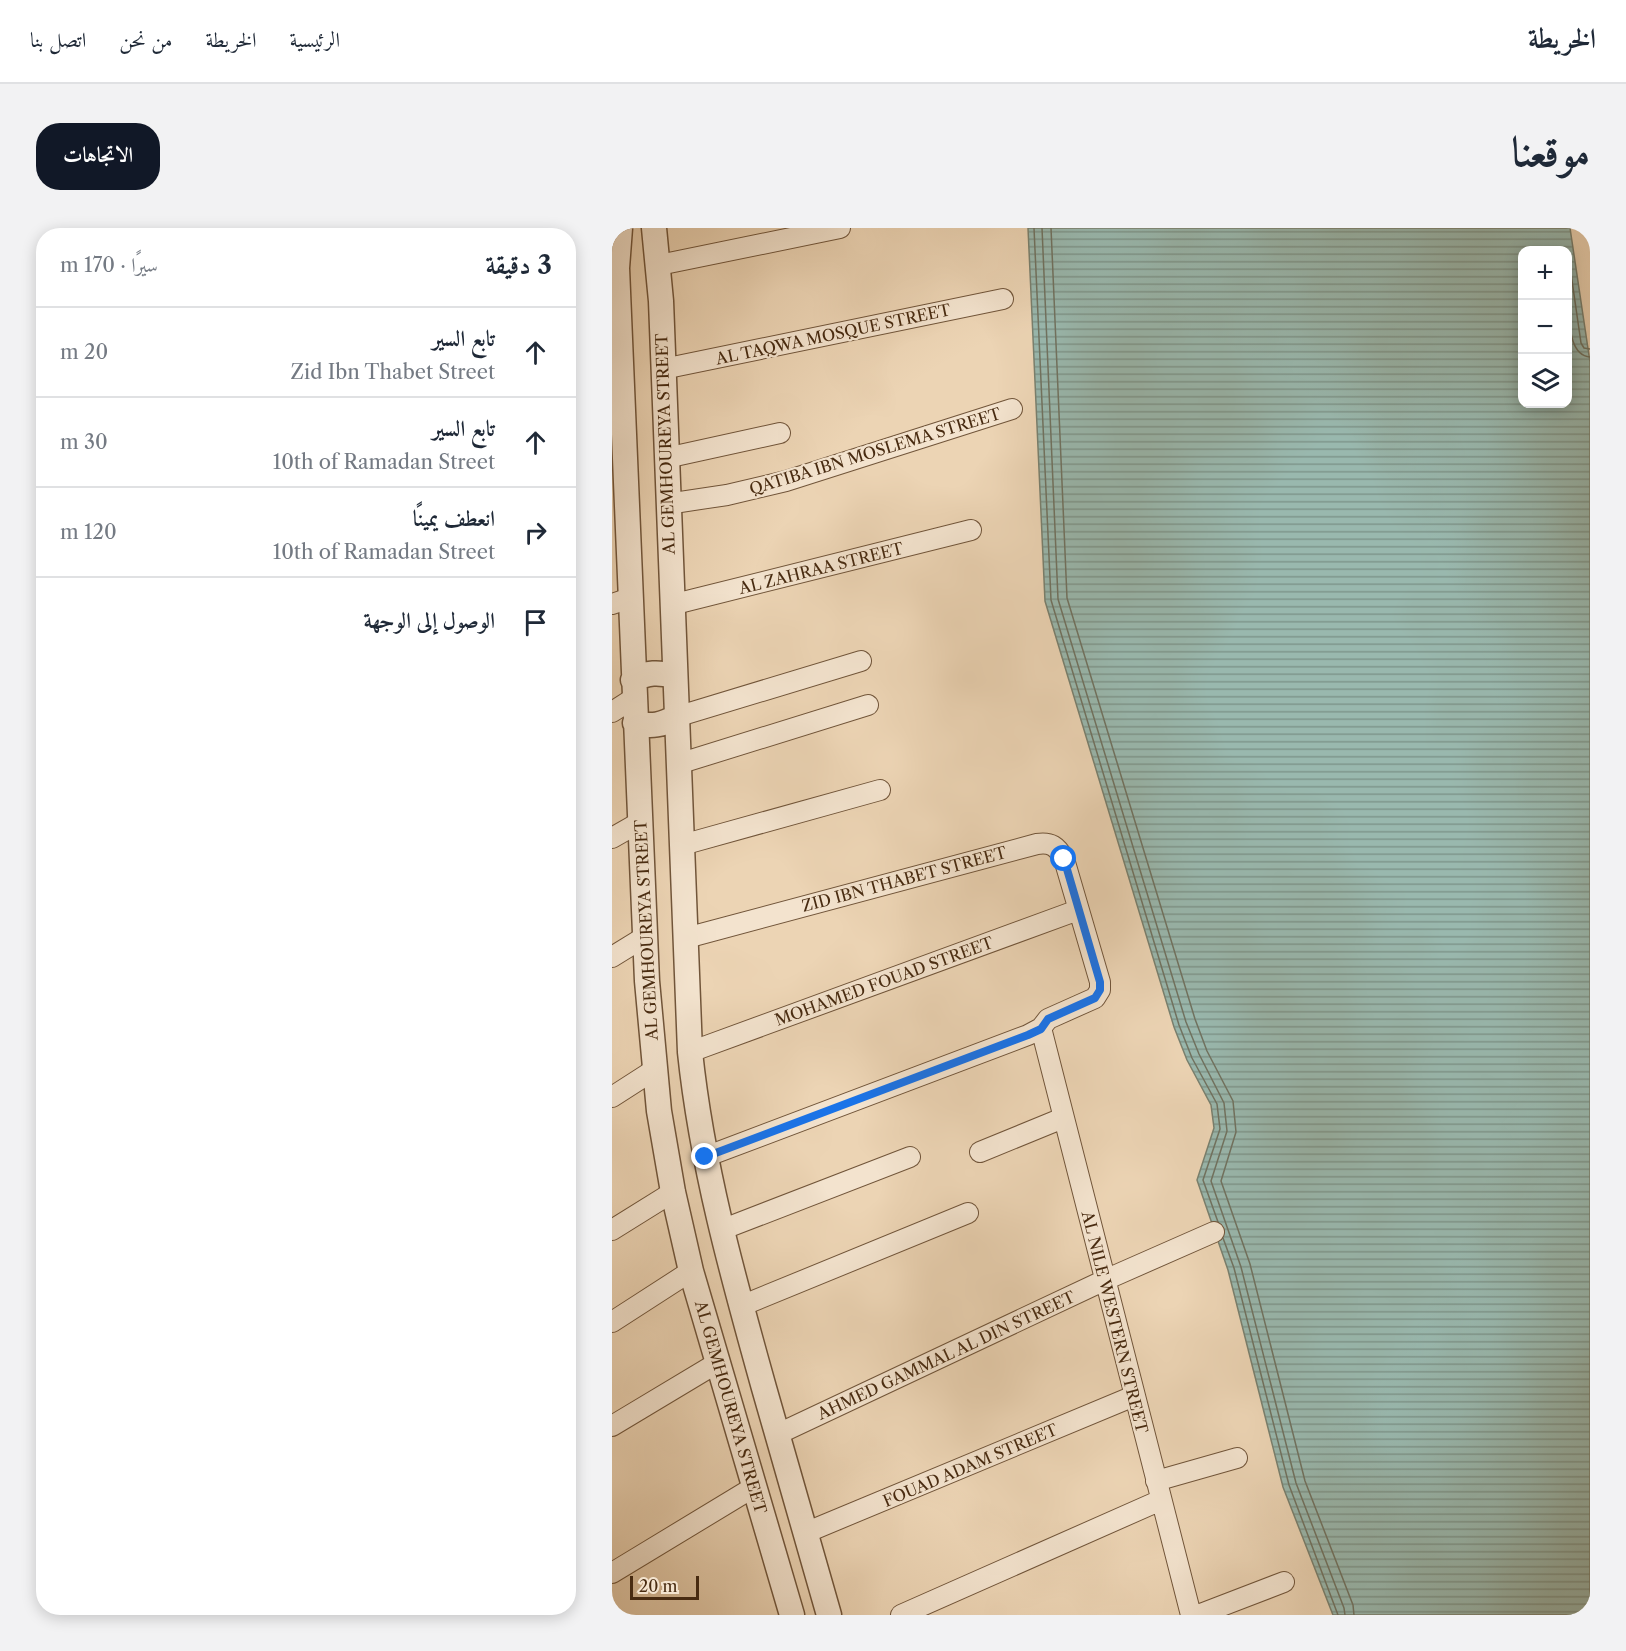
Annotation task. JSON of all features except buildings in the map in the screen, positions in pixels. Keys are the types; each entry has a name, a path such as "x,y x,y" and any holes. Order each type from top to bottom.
{"street":[{"name":"AL GEMHOUREYA STREET","path":"620,228 615,307 621,601 634,689 647,981 654,1070 673,1192 691,1271 792,1615"},
{"name":"AL GEMHOUREYA STREET","path":"654,228 663,369 690,1052 705,1157 721,1230 829,1615"},
{"path":"658,265 840,228"},
{"name":"AL TAQWA MOSQUE STREET","path":"663,369 1003,299"},
{"name":"QATIBA IBN MOSLEMA STREET","path":"667,504 727,495 786,481 1012,409"},
{"path":"666,458 780,432"},
{"name":"AL ZAHRAA STREET","path":"671,605 971,530"},
{"path":"635,723 650,726 664,724 676,717 861,661"},
{"path":"612,712 646,674 661,672 674,676"},
{"path":"678,764 868,705"},
{"path":"682,845 880,790"},
{"path":"612,838 640,822"},
{"name":"ZID IBN THABET STREET","path":"686,938 1037,844 1048,843 1059,849 1064,859 1078,910"},
{"path":"705,1157 1028,1035 1041,1029 1048,1019 1095,998 1100,990 1100,982 1078,910"},
{"name":"MOHAMED FOUAD STREET","path":"690,1052 1078,910"},
{"path":"612,957 646,936"},
{"name":"AL NILE WESTERN STREET","path":"1041,1029 1191,1615"},
{"path":"612,1097 654,1070"},
{"path":"981,1152 1063,1118"},
{"path":"721,1230 910,1157"},
{"path":"612,1230 673,1192"},
{"path":"741,1306 968,1214"},
{"name":"AHMED GAMMAL AL DIN STREET","path":"778,1434 1105,1280 1214,1232"},
{"path":"612,1322 691,1271"},
{"path":"612,1426 717,1363"},
{"name":"FOUAD ADAM STREET","path":"805,1533 1134,1396"},
{"path":"901,1615 1159,1490 1237,1458"},
{"path":"612,1573 754,1487"},
{"path":"1198,1615 1284,1582"}],"water":[{"path":"1028,228 1570,228 1590,362 1590,1615 1333,1615 1283,1487 1228,1270 1197,1180 1214,1128 1211,1105 1187,1060 1174,1027 1045,601"}],"route":[{"path":"705,1157 1028,1035 1041,1029 1043,1023 1048,1019 1095,998 1100,990 1100,982 1064,859"}]}
